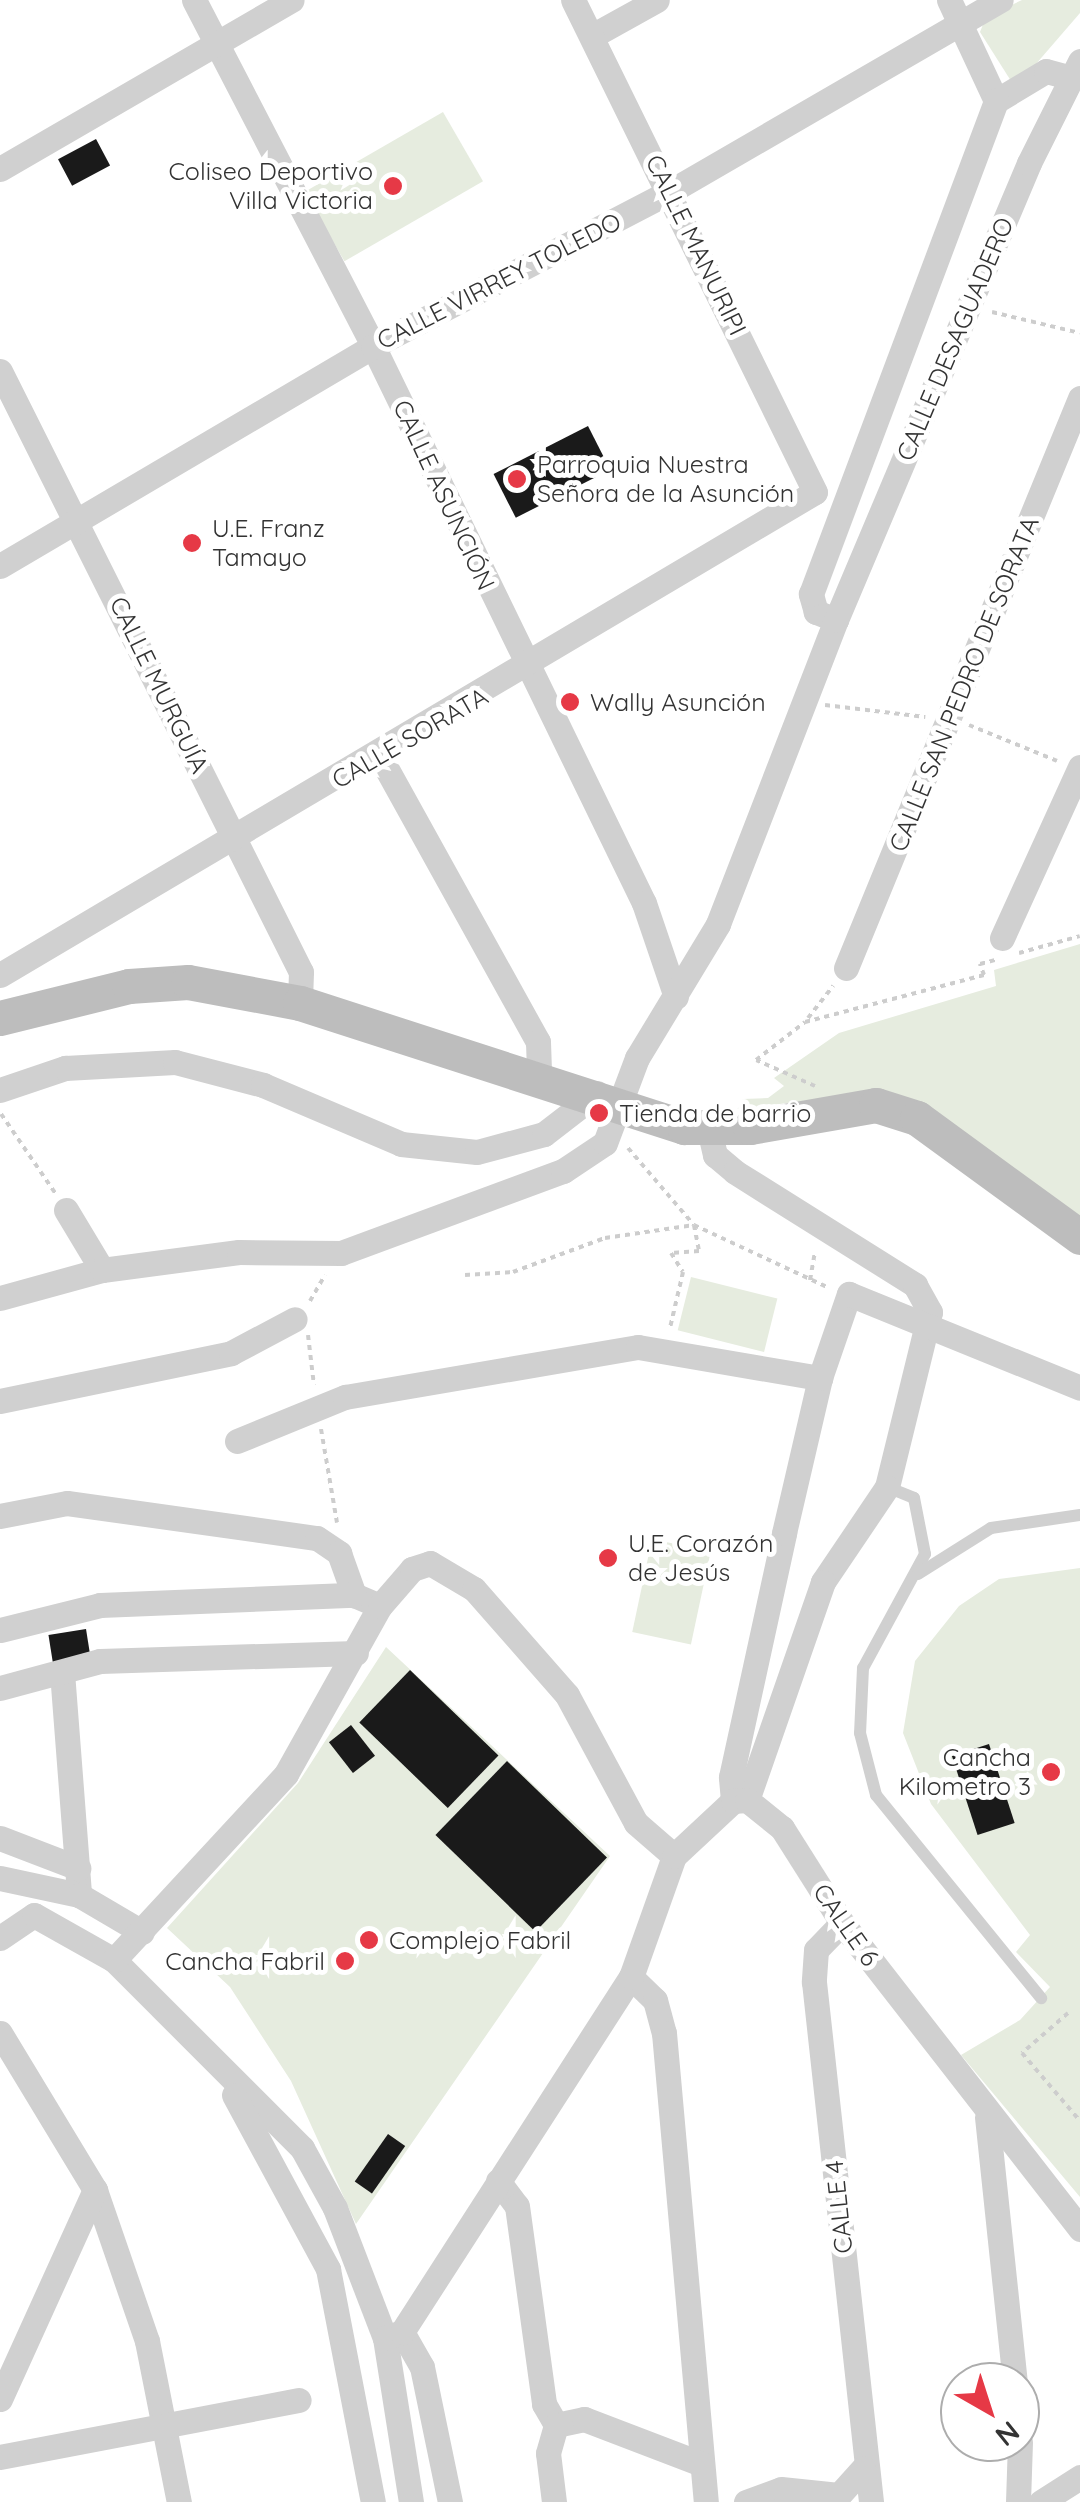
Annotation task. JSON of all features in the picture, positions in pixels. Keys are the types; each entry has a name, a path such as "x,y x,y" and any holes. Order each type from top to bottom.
{"street":[{"name":"CALLE ASUNCIÓN","path":"194,0 373,346 644,903 676,996"},
{"path":"0,169 292,0"},
{"name":"CALLE MANURIPI","path":"574,0 815,492"},
{"path":"592,36 657,0"},
{"name":"CALLE VIRREY TOLEDO","path":"0,566 373,346 671,192 954,10 1001,0"},
{"path":"954,10 996,100 1046,71 1075,69"},
{"name":"CALLE DESAGUADERO","path":"612,1108 718,924 836,620 968,306 1075,69"},
{"name":"CALLE DESAGUADERO","path":"836,620 816,612 812,594 996,100"},
{"name":"CALLE MURGUÍA","path":"0,371 77,518 301,972 300,1003"},
{"name":"CALLE SAN PEDRO DE SORATA","path":"846,968 1080,398"},
{"name":"CALLE SORATA","path":"0,975 527,669 815,492"},
{"path":"379,756 538,1042 540,1074"},
{"path":"1002,938 1080,767"},
{"path":"0,1018 174,982 300,1003 540,1074 612,1108 708,1128 876,1105 917,1118 1080,1237"},
{"path":"0,1090 65,1068 175,1062 263,1086 401,1144 477,1152 544,1134 612,1108"},
{"path":"0,1298 102,1270 238,1252 341,1252 563,1171 612,1108"},
{"path":"411,2502 393,2335 631,1977 674,1856 740,1800 823,1582 887,1487 927,1326 930,1312 915,1285 735,1172 716,1155 708,1128"},
{"path":"66,1210 102,1270"},
{"path":"740,1800 730,1777 820,1378 849,1294 1080,1388"},
{"path":"0,1401 231,1352 295,1318"},
{"path":"237,1441 316,1406 638,1348 820,1378"},
{"path":"0,1516 66,1503 285,1530 331,1542 340,1553 354,1595"},
{"path":"114,1960 286,1774 380,1606 412,1569 444,1565 567,1695 636,1823 674,1856"},
{"path":"0,1630 100,1605 354,1595 380,1606"},
{"path":"0,1688 62,1672 160,1657 356,1653"},
{"path":"62,1672 80,1894"},
{"name":"CALLE 6","path":"740,1800 782,1828 842,1923 986,2117 1080,2229"},
{"path":"0,1838 78,1868"},
{"path":"0,1878 80,1894 142,1932"},
{"path":"0,1938 34,1915 114,1960 302,2148 335,2208 393,2335 422,2367 450,2502"},
{"name":"CALLE 4","path":"842,1923 816,1950 814,1982 863,2468 871,2502"},
{"path":"631,1977 655,2000 664,2034 702,2464 709,2498"},
{"path":"0,2034 95,2190 147,2341 172,2494"},
{"path":"211,2056 328,2269 373,2502"},
{"path":"986,2117 1013,2362"},
{"path":"498,2181 518,2206 544,2404 556,2425 548,2452 554,2502"},
{"path":"0,2399 95,2190"},
{"path":"0,2457 299,2400"},
{"path":"556,2425 584,2420 702,2464"},
{"path":"1018,2502 1019,2462"},
{"path":"746,2502 781,2489 839,2495 863,2468"},
{"path":"1041,2502 1080,2477"}],"lane":[{"path":"887,1487 914,1498 924,1522 918,1574 863,1668 860,1733 876,1794 1041,1998"},
{"path":"918,1574 991,1528 1080,1515"}],"path":[{"path":"968,306 1080,333"},
{"path":"805,1022 984,974 980,964 1080,936"},
{"path":"821,1110 812,1078 760,1068 756,1060 805,1022 846,968"},
{"path":"612,1108 694,1225 699,1251 671,1254 683,1272 663,1352"},
{"path":"0,1112 66,1210"},
{"path":"465,1274 512,1272 605,1238 694,1225 755,1247 800,1280 849,1294"},
{"path":"316,1406 340,1553"},
{"path":"1068,2013 1022,2053 1080,2120"}],"shaded area":[{"path":"1022,0 1080,0 1080,13 1023,79 1011,81 980,32 986,17"},
{"name":"Coliseo Deportivo Villa Victoria","path":"443,112 483,181 344,261 304,192"},
{"path":"1080,944 1080,1217 938,1118 787,1103 737,1110 743,1099 768,1098 784,1086 774,1078 839,1033 996,986 994,970"},
{"path":"691,1277 777,1299 764,1352 678,1330"},
{"path":"652,1539 711,1551 691,1644 632,1632"},
{"path":"1080,1568 1080,2197 961,2055 1020,2020 1050,1987 1016,1952 1030,1935 931,1804 903,1733 915,1661 959,1606 999,1579"},
{"name":"Complejo Fabril","path":"386,1647 610,1856 356,2224 291,2081 230,1987 167,1928 298,1783"}],"building":[{"path":"96,139 110,165 72,186 58,159"},
{"path":"588,426 610,470 516,518 494,474"},
{"path":"86,1629 91,1661 53,1667 48,1635"},
{"path":"410,1670 498,1755 448,1808 359,1723"},
{"path":"351,1725 375,1756 353,1773 329,1742"},
{"path":"989,1744 1015,1823 978,1835 952,1756"},
{"path":"507,1761 607,1858 535,1932 435,1835"},
{"path":"388,2134 405,2146 372,2194 355,2182"}],"place":[{"name":"Coliseo Deportivo Villa Victoria","path":"393,186"},
{"name":"Parroquia Nuestra Señora de la Asunción","path":"517,479"},
{"name":"U.E. Franz Tamayo","path":"192,543"},
{"name":"Wally Asunción","path":"570,702"},
{"name":"Tienda de barrio","path":"599,1113"},
{"name":"U.E. Corazón de Jesús","path":"608,1558"},
{"name":"Cancha Kilometro 3","path":"1051,1772"},
{"name":"Complejo Fabril","path":"369,1940"},
{"name":"Cancha Fabril","path":"345,1961"}]}
